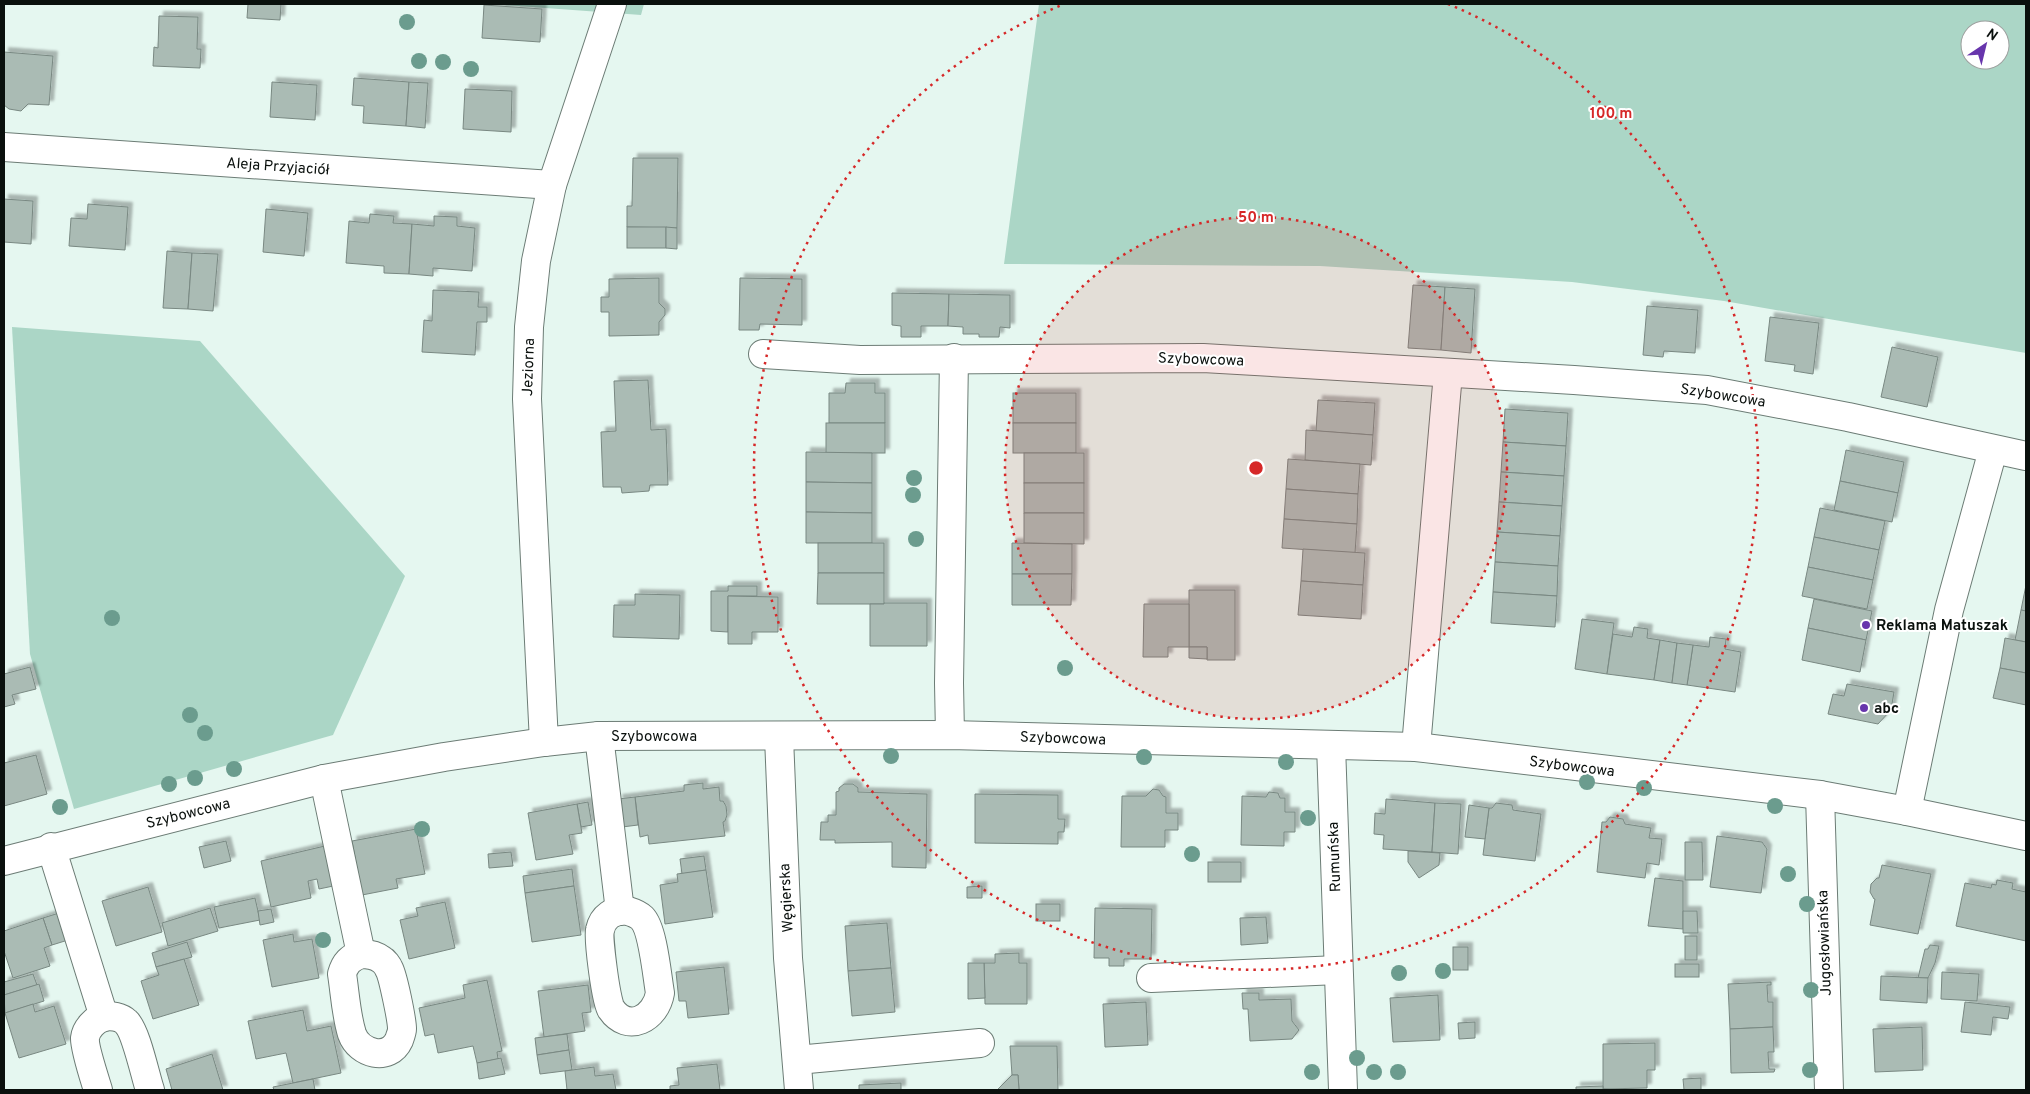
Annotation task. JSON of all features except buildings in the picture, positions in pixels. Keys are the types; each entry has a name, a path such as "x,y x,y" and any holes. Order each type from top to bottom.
{"street":[{"name":"Jeziorna","path":"544,742 526,399 536,261 552,185 612,4"},
{"name":"Aleja Przyjaciół","path":"4,147 552,185"},
{"name":"Szybowcowa","path":"763,354 860,360 1203,358 1574,380 1707,390 1848,417 2026,456"},
{"path":"950,735 949,683 954,358"},
{"path":"1416,747 1448,373"},
{"path":"1907,811 1949,610 1993,450"},
{"name":"Szybowcowa","path":"4,861 51,847 324,779 444,757 599,736 779,737 950,735 1416,747 1820,795 2026,836"},
{"name":"Szybowcowa","path":"599,736 620,910"},
{"name":"Węgierska","path":"779,737 788,958 800,1090"},
{"name":"Rumuńska","path":"1330,745 1343,1090"},
{"path":"324,779 361,954"},
{"name":"Jugosłowiańska","path":"1820,795 1829,1090"},
{"path":"51,847 104,1017"},
{"path":"1151,978 1338,970"},
{"path":"98,1090 84,1039 89,1027 104,1017 114,1016 126,1021 133,1030 150,1090"},
{"path":"797,1060 980,1043"}],"green space":[{"path":"491,4 644,4 641,15"},
{"path":"1039,4 2026,4 2026,353 1724,301 1572,282 1320,266 1004,264"},
{"path":"12,327 200,341 405,576 333,735 74,809 30,654"}],"place":[{"name":"Reklama Matuszak","path":"1866,625"},
{"name":"abc","path":"1864,708"}]}
